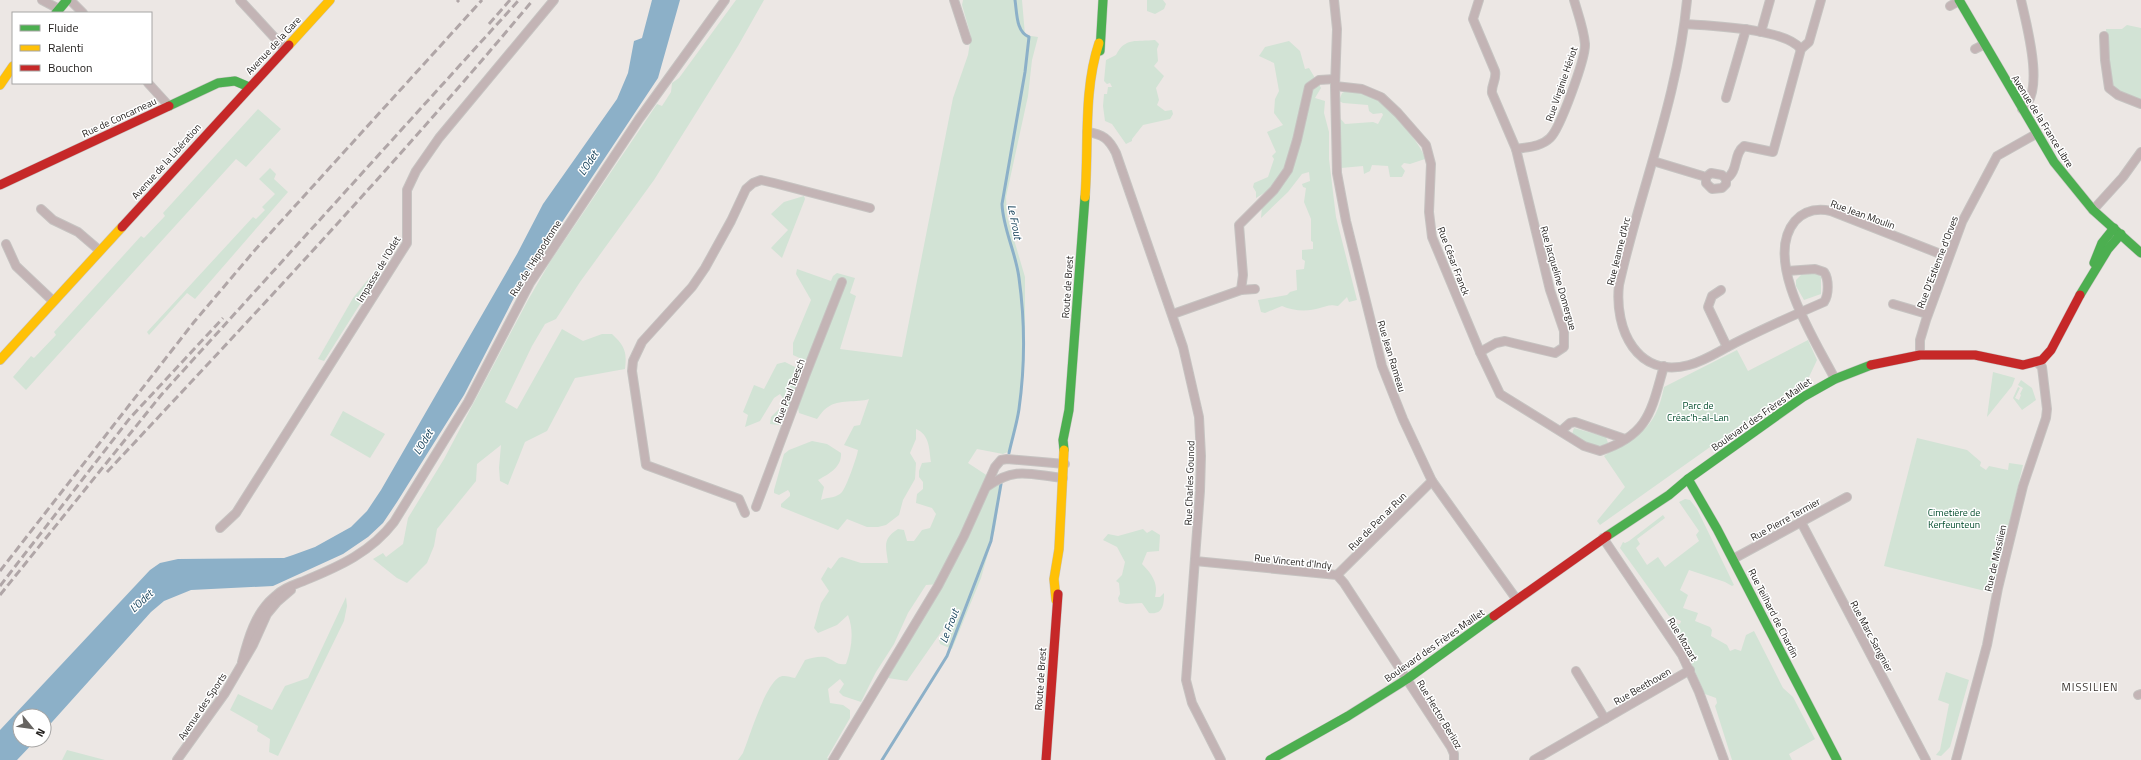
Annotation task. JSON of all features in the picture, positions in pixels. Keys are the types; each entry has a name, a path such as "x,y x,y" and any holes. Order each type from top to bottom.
{"street":[{"path":"45,2 56,12 68,0 82,12"},
{"path":"240,0 285,49"},
{"name":"Avenue de la Gare","path":"249,87 330,0"},
{"name":"Impasse de l'Odet","path":"220,528 236,513 408,243 407,190 416,171 439,138 554,0"},
{"name":"Rue de l'Hippodrome","path":"381,537 401,512 457,420 534,276 643,114 725,0"},
{"path":"954,0 967,40"},
{"name":"Route de Brest","path":"1046,760 1056,600 1054,592 1054,579 1059,549 1065,462 1063,440 1068,410 1091,133 1100,61 1099,43 1103,0"},
{"name":"Rue Jean Rameau","path":"1334,0 1337,29 1335,83 1336,157 1339,189 1381,361 1391,390 1432,481 1517,600"},
{"path":"1480,0 1474,19 1495,71 1496,76 1492,87 1492,93 1516,149"},
{"name":"Rue Virginie Hériot","path":"1516,149 1546,142 1554,133 1563,114 1585,50 1584,37 1574,0"},
{"name":"Rue Jeanne d'Arc","path":"1687,0 1685,24 1677,65 1653,161 1620,277 1618,301 1620,323 1632,348 1647,360 1664,366 1678,367 1690,365 1824,302 1828,294 1826,274 1820,269 1787,271"},
{"path":"1761,32 1770,0"},
{"path":"1706,177 1706,183 1712,189 1724,187 1726,178 1733,172 1740,149 1744,146 1751,146 1774,152 1802,49 1809,42 1821,0"},
{"name":"Avenue de la France Libre","path":"1950,6 1959,0 2036,134 2058,169 2093,210 2141,253"},
{"path":"2021,0 2031,41 2033,84 2031,99 2022,109"},
{"path":"1685,24 1746,29 1761,32 1796,43 1802,49"},
{"path":"1726,98 1746,29"},
{"path":"2104,36 2105,60 2109,88 2118,95 2141,104"},
{"path":"1975,50 1984,45"},
{"path":"0,85 12,67"},
{"name":"Rue César Franck","path":"1241,290 1243,275 1238,228 1242,220 1274,190 1288,170 1296,145 1309,87 1319,80 1362,89 1381,97 1398,113 1426,145 1431,164 1429,212 1432,237 1480,352 1500,394 1595,450 1607,448 1625,439 1640,429 1646,422 1664,366"},
{"name":"Rue de Concarneau","path":"0,186 225,81 239,81 249,87"},
{"path":"149,84 169,106"},
{"name":"Avenue de la Libération","path":"1,366 53,301 249,87"},
{"name":"Rue Charles Gounod","path":"1091,133 1108,139 1116,153 1173,314 1190,370 1200,434 1201,474 1186,680 1192,703 1221,760"},
{"name":"Rue D'Estienne d'Orves","path":"1920,355 1920,340 1927,314 1962,222 1997,156 2036,134"},
{"name":"Rue Jacqueline Domergue","path":"1480,352 1496,343 1505,341 1555,353 1561,350 1565,342 1564,330 1550,290 1516,149"},
{"path":"2093,210 2123,177 2141,152"},
{"path":"1653,161 1706,177 1714,173 1726,178"},
{"path":"745,513 738,499 646,465 632,371 636,351 648,335 692,287 705,268 731,221 746,189 753,183 761,180 870,208"},
{"path":"42,209 54,220 78,232 99,250"},
{"name":"Rue Jean Moulin","path":"1835,379 1792,295 1784,247 1787,235 1798,218 1807,212 1814,210 1826,210 1948,257"},
{"path":"2086,283 2100,246 2114,228"},
{"path":"2037,362 2046,358 2086,283 2108,249 2121,234"},
{"path":"6,244 16,266 53,301"},
{"name":"Rue Paul Taesch","path":"756,507 842,282"},
{"path":"1173,314 1241,290 1255,289"},
{"path":"1721,290 1712,296 1708,307 1727,347"},
{"path":"1893,304 1927,314"},
{"name":"Boulevard des Frères Maillet","path":"1270,760 1348,716 1407,679 1659,497 1671,485 1688,479 1803,397 1835,379 1879,362 1920,355 1968,354 2020,364 2037,362"},
{"name":"Rue de Missilien","path":"1954,759 1987,645 1997,593 2031,458 2046,414 2042,367 2037,362"},
{"path":"1561,431 1570,423 1575,422 1625,439"},
{"path":"834,760 920,617 952,559 988,486 995,467 1001,460 1007,459 1065,462"},
{"path":"988,486 1003,476 1015,473 1064,478"},
{"name":"Rue Teilhard de Chardin","path":"1688,479 1733,559 1837,760"},
{"name":"Rue de Pen ar Run","path":"1337,575 1432,481"},
{"name":"Rue Pierre Termier","path":"1733,559 1847,497"},
{"name":"Rue Marc Sangnier","path":"1801,522 1926,760"},
{"name":"Avenue des Sports","path":"177,760 216,706 242,662 252,629 269,602 284,589 349,561 364,552 381,537"},
{"name":"Rue Mozart","path":"1603,538 1668,632 1690,670 1723,760"},
{"name":"Rue Vincent d'Indy","path":"1195,562 1337,575 1344,583 1407,679"},
{"name":"Rue Beethoven","path":"1534,760 1690,670"},
{"path":"1576,671 1605,720"},
{"name":"Rue Hector Berlioz","path":"1407,679 1451,747 1454,754 1454,760"}],"green space":[{"path":"736,0 764,0 738,46 654,180 580,282 556,319 545,324 532,346 505,402 517,409 562,329 583,341 602,334 612,334 620,342 624,350 626,358 625,369 575,378 547,431 525,442 508,485 500,481 499,468 501,445 477,464 476,481 437,529 434,546 427,563 407,583 397,578 373,559 383,553 386,557 403,544 408,518 444,459 528,300 550,262 657,104 662,106 671,92 672,83 679,78"},
{"path":"963,0 1022,0 1025,35 1038,37 1032,60 1028,96 1006,197 1007,216 1025,277 1025,334 1020,403 1010,451 1003,454 977,449 968,463 997,482 1001,488 995,529 981,578 952,649 940,644 939,640 960,616 957,609 907,681 888,678 937,595 940,584 926,585 908,613 894,644 876,672 861,702 843,696 839,692 844,684 840,679 828,689 830,703 843,705 850,710 850,718 827,758 834,760 738,760 743,753 763,702 773,683 778,678 784,676 795,678 805,660 812,658 825,657 838,663 846,664 852,640 848,615 837,625 818,633 814,628 821,603 829,591 821,579 828,567 831,569 839,558 842,557 861,563 888,563 886,543 889,536 898,529 904,530 907,541 914,541 922,530 930,528 936,514 932,508 916,503 917,494 923,489 923,482 919,477 919,471 922,463 931,462 928,443 924,435 916,429 916,439 910,453 916,463 915,479 903,500 899,515 886,525 867,527 847,519 838,530 781,507 781,504 790,496 788,490 779,495 774,493 784,454 789,450 812,441 827,444 841,453 841,458 834,470 818,480 824,487 821,500 835,496 842,492 856,459 858,450 844,445 854,426 860,425 869,399 837,403 825,409 817,419 799,413 798,408 789,411 779,425 770,424 771,417 786,402 780,394 774,398 760,421 745,427 748,415 743,412 754,385 764,389 777,364 785,362 797,368 806,361 793,355 793,343 811,300 796,274 797,269 831,281 833,276 837,273 855,278 850,293 856,296 840,349 902,357 953,98 968,55 971,36 962,5"},
{"path":"1147,0 1163,0 1166,4 1164,9 1155,14 1147,11"},
{"path":"2127,25 2141,28 2141,101 2128,97 2112,87 2108,68 2106,29 2122,29"},
{"path":"1155,40 1159,44 1157,49 1158,61 1154,66 1164,76 1156,88 1159,100 1157,105 1165,111 1172,110 1173,114 1170,119 1143,125 1132,141 1126,144 1112,124 1105,121 1103,106 1104,94 1107,94 1108,87 1112,87 1110,83 1107,84 1104,81 1106,60 1116,55 1123,45 1137,41"},
{"path":"1289,41 1300,51 1305,69 1309,68 1321,88 1315,98 1325,101 1324,113 1329,132 1329,159 1336,217 1357,300 1349,302 1347,297 1338,306 1332,305 1311,310 1296,310 1282,306 1265,313 1261,312 1258,300 1287,295 1290,292 1297,290 1296,270 1304,269 1305,261 1302,259 1302,250 1313,249 1313,242 1311,241 1311,219 1304,202 1306,188 1303,187 1302,184 1310,181 1309,172 1302,174 1288,192 1261,218 1262,206 1269,190 1256,198 1256,192 1253,187 1254,183 1268,177 1274,159 1272,156 1276,152 1267,132 1283,125 1274,113 1275,99 1279,91 1274,63 1259,56 1265,47"},
{"path":"1348,90 1362,93 1381,103 1412,136 1423,152 1425,159 1410,164 1404,163 1401,166 1405,171 1402,177 1390,177 1388,166 1372,165 1370,171 1364,174 1363,166 1341,168 1338,136 1339,117 1345,124 1373,122 1378,124 1383,115 1382,113 1373,114 1369,111 1368,105 1343,103 1339,101 1342,93"},
{"path":"258,109 281,129 246,167 236,159 26,390 13,377 31,356 34,358 56,335 54,332 141,236 144,238 165,216 163,213"},
{"path":"270,168 276,174 274,179 288,192 195,299 187,293 149,335 147,332 253,217 256,219 265,210 262,207 275,194 259,179"},
{"path":"804,196 805,199 782,258 771,248 788,230 771,214 784,202"},
{"path":"383,261 386,263 324,361 318,359 353,298"},
{"path":"1816,273 1821,277 1821,294 1804,300 1796,286 1796,280 1801,275"},
{"name":"Parc de Créac'h-al-Lan","path":"1808,340 1817,360 1809,377 1600,525 1597,521 1625,487 1604,456 1636,436 1650,423 1656,414 1664,387 1737,350 1748,371"},
{"path":"1993,372 2015,378 2012,386 1987,417"},
{"path":"2021,380 2032,388 2036,400 2022,410 2013,398 2018,387 2020,388 2015,398 2019,400 2023,388 2018,385"},
{"path":"343,411 385,434 370,458 330,435"},
{"path":"1574,428 1606,437 1608,443 1594,446 1585,443 1572,434"},
{"name":"Cimetière de Kerfeunteun","path":"1917,438 1967,450 1981,462 1980,466 1986,470 1989,466 2008,470 2009,463 2023,465 1993,593 1884,566"},
{"path":"1685,499 1690,500 1697,509 1734,585 1732,586 1725,582 1689,570 1680,590 1688,595 1683,608 1698,613 1695,621 1710,627 1712,630 1711,636 1727,645 1730,651 1735,649 1741,651 1746,635 1754,631 1783,688 1793,697 1815,739 1789,754 1792,760 1732,760 1715,706 1717,703 1716,698 1705,694 1673,623 1680,624 1681,621 1669,616 1620,548 1623,542 1625,543 1629,541 1663,515 1665,518 1637,539 1640,544 1636,548 1647,565 1658,557 1665,567 1699,541 1696,535 1699,531 1679,502"},
{"path":"1143,529 1147,533 1152,530 1160,535 1159,551 1147,552 1142,564 1151,575 1155,583 1155,597 1160,597 1164,593 1162,608 1160,611 1154,613 1149,613 1142,603 1126,604 1119,602 1119,583 1116,581 1122,575 1125,562 1117,547 1103,540 1108,534 1118,536"},
{"path":"346,597 347,606 344,621 278,756 269,752 270,739 257,731 258,726 230,710 238,694 272,710 285,686 308,678"},
{"path":"1946,672 1969,680 1950,747 1941,756 1936,755 1940,750 1949,704 1938,700"},
{"path":"67,750 105,760 62,760"}],"water":[{"name":"L'Odet","path":"652,0 680,0 658,78 521,284 464,395 383,523 368,537 343,554 273,586 191,590 164,601 151,612 52,722 52,708 21,708 150,570 160,563 178,559 284,558 315,547 351,527 367,511 381,490 517,254 543,204 617,99 628,73 634,41 642,38"},
{"path":"12,717 12,748 28,748 17,760 0,760 0,730"}],"waterway":[{"name":"Le Frout","path":"1009,453 1021,393 1023,327 1021,294 1017,269 1005,223 1002,204 1025,72 1029,37 1025,35 1019,27 1015,0"},
{"name":"Le Frout","path":"882,760 947,656 991,541 1001,484"}],"railway":[{"path":"0,571 194,322 255,250 482,0"},
{"path":"489,24 510,0"},
{"path":"0,595 162,394 519,0"},
{"path":"107,472 270,298 377,180 482,61 533,0"},
{"path":"0,586 130,418 223,318"}],"traffic: fast":[{"path":"57,12 67,0"},
{"path":"1100,51 1103,0"},
{"path":"1959,0 2054,162 2093,210 2141,253"},
{"path":"169,106 218,83 235,81 249,87"},
{"path":"1064,450 1063,440 1069,410 1085,197"},
{"path":"2094,263 2102,243 2114,228"},
{"path":"2080,295 2108,249 2121,234"},
{"path":"1607,536 1669,495 1688,479 1803,397 1835,379 1871,365"},
{"path":"1688,479 1717,529 1837,760"},
{"path":"1270,760 1348,716 1407,679 1494,616"}],"traffic: slow":[{"path":"289,45 330,0"},
{"path":"1085,197 1089,99 1094,61 1099,43"},
{"path":"0,85 12,67"},
{"path":"0,360 122,227"},
{"path":"1056,600 1054,579 1059,549 1064,450"}],"traffic: jam":[{"path":"122,227 289,45"},
{"path":"0,185 169,106"},
{"path":"1871,365 1920,355 1975,355 2023,365 2042,360 2051,350 2080,295"},
{"path":"1494,616 1607,536"},
{"path":"1046,760 1058,594"}],"district":[{"name":"MISSILIEN","path":"2090,687"}]}
